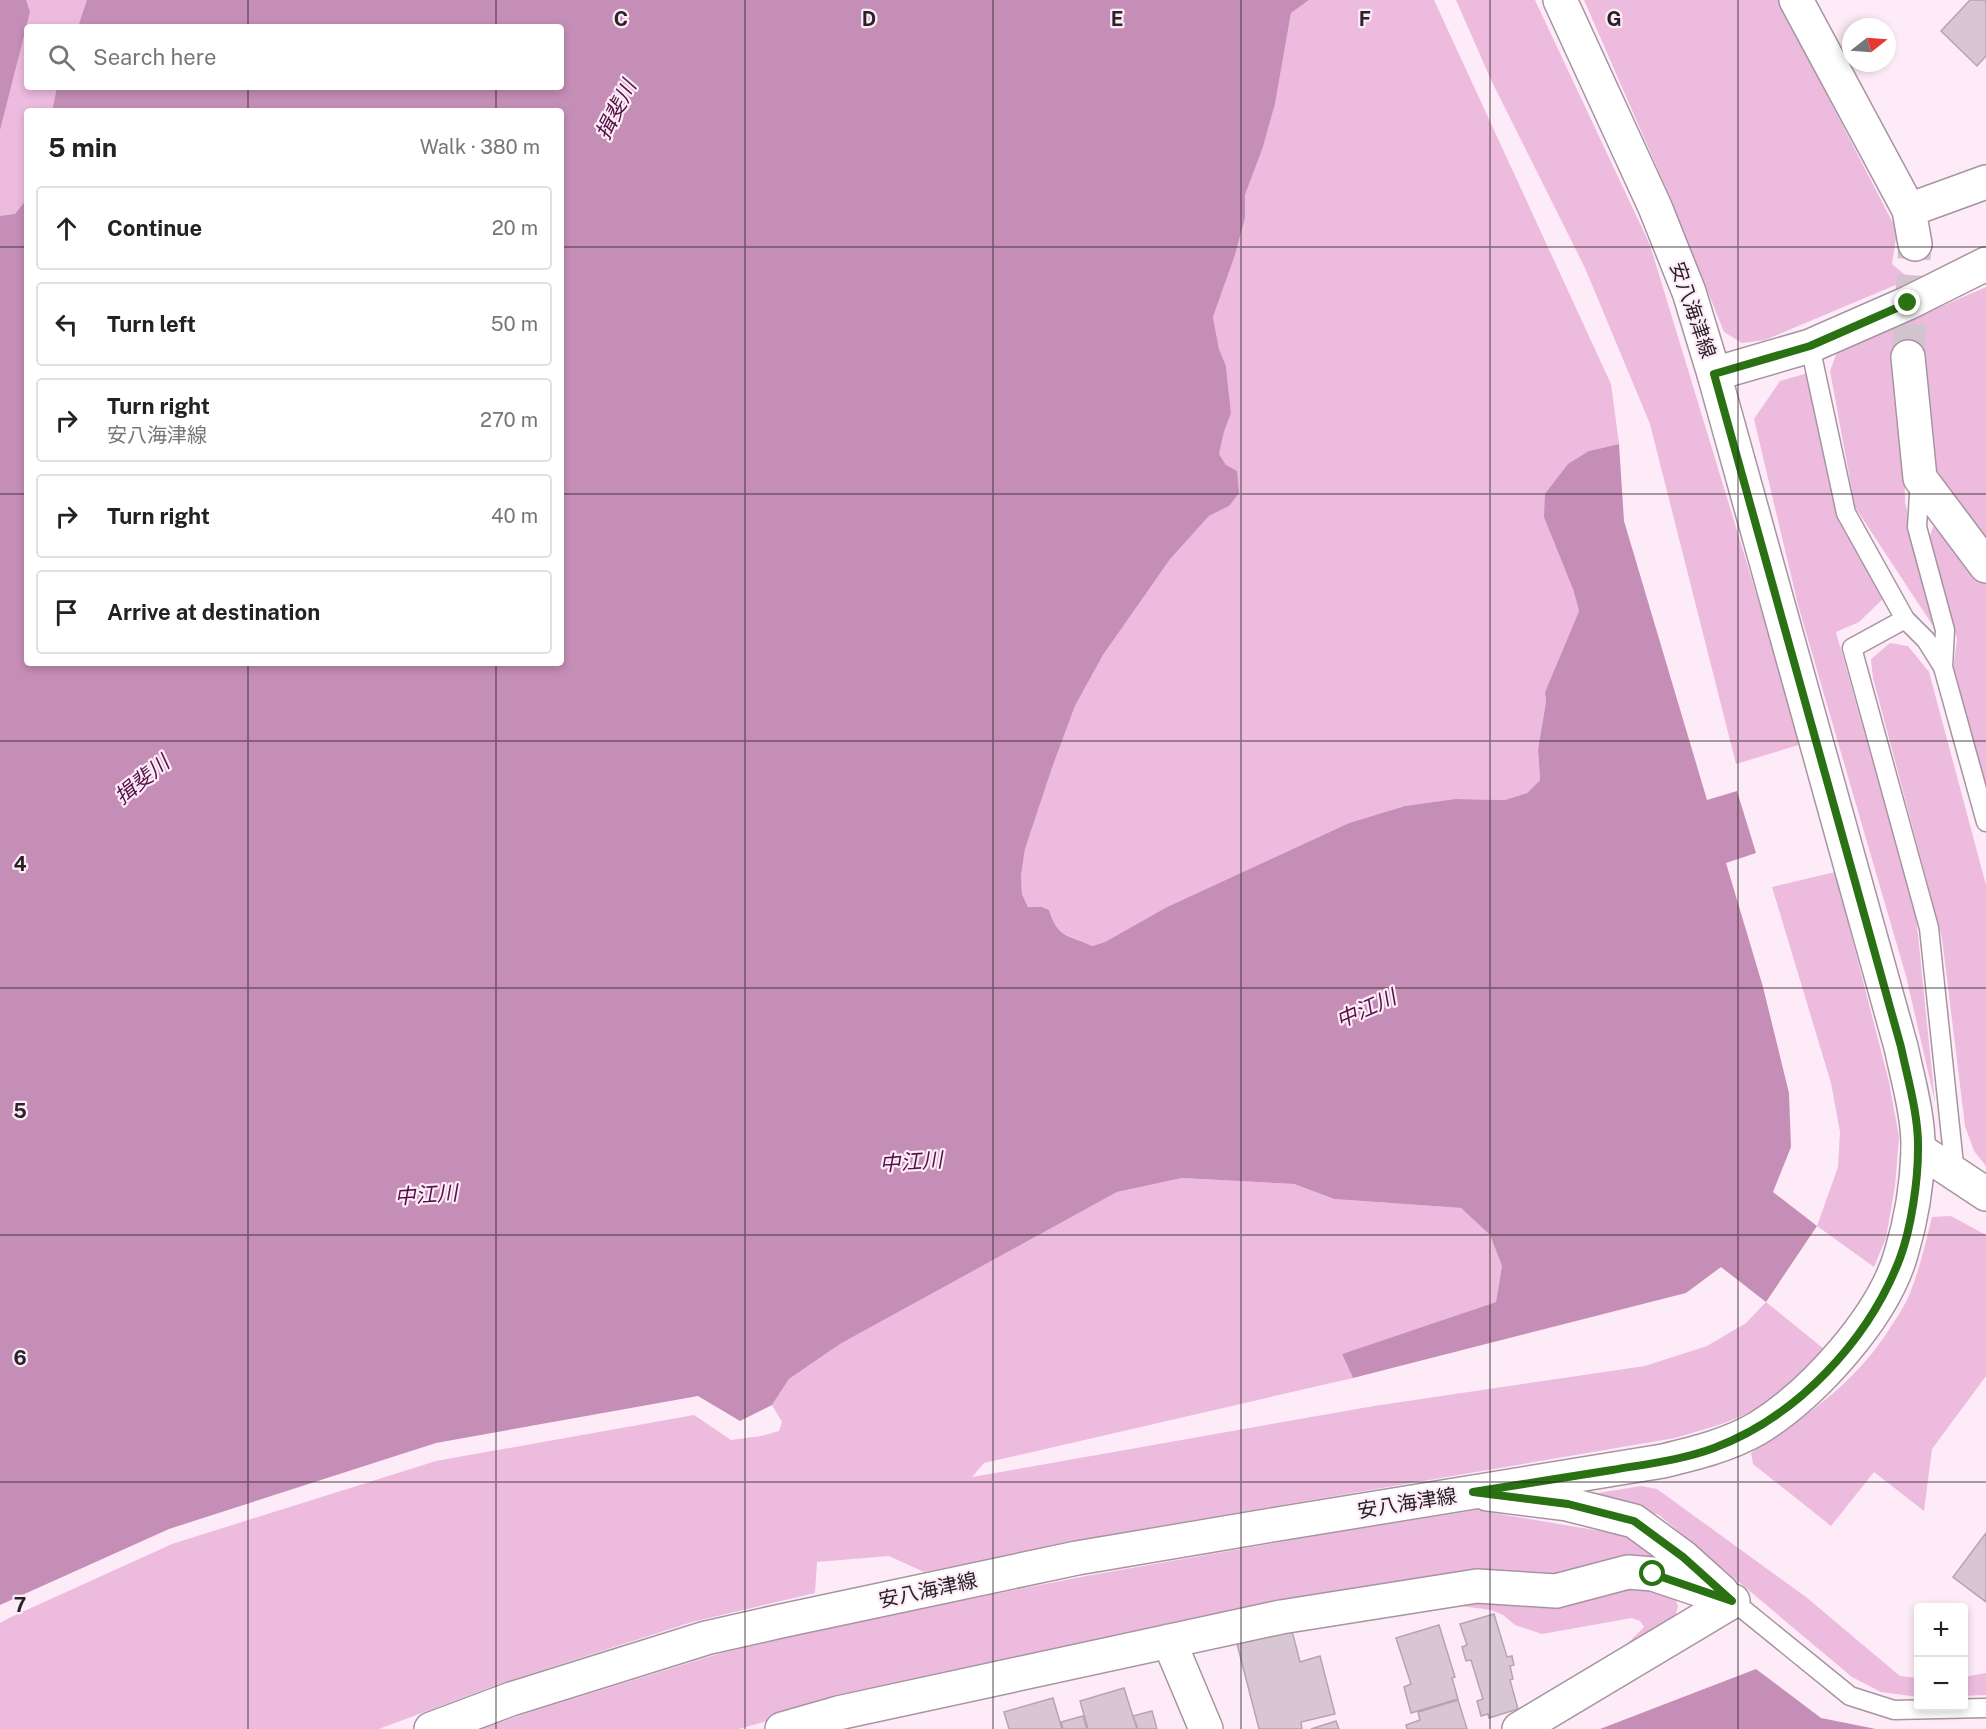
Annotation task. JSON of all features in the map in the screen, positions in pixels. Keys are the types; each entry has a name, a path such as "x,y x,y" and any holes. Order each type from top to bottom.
{"main road":[{"name":"安八海津線","path":"431,1729 511,1699 706,1638 1077,1558 1664,1461 1714,1448 1757,1428 1796,1400 1856,1337 1882,1298 1901,1256 1913,1203 1918,1149 1913,1100 1901,1047 1714,374 1689,292 1655,207 1560,0"},
{"path":"1796,0 1909,210 1915,244"},
{"path":"1909,210 1986,182"},
{"path":"1714,374 1810,346 1908,303 1986,264"},
{"path":"1908,357 1920,478 1986,566"},
{"path":"1918,1149 1986,1194"},
{"path":"1473,1492 1568,1504 1634,1521 1683,1557 1732,1601"},
{"path":"782,1729 838,1713 1281,1617 1477,1586 1556,1591 1628,1572 1653,1574 1732,1601"},
{"path":"1519,1729 1732,1601"},
{"path":"1169,1641 1206,1729"}],"lane":[{"path":"1810,346 1846,513 1905,619 1926,640 1943,667 1985,817"},
{"path":"1920,478 1917,527 1945,630 1943,667"},
{"path":"1905,619 1852,648 1929,928 1955,1174"},
{"path":"1732,1601 1850,1696 1894,1710 1986,1708"}],"shaded area":[{"path":"0,0 115,0 102,24 24,24 24,90 56,90 53,108 24,108 24,203 0,236"},
{"path":"1309,0 1434,0 1611,384 1619,444 1589,451 1573,589 1579,611 1545,692 1546,702 1538,749 1540,780 1527,793 1505,800 1455,799 1405,806 1349,823 1167,907 1105,942 1091,946 1060,931 1049,910 1042,907 1028,907 1022,894 1021,876 1025,849 1075,706 1103,655 1170,558 1209,516 1229,506 1226,465 1219,454 1231,413 1226,366 1219,349 1213,317 1235,255 1245,218 1245,195 1263,147 1275,104 1291,13"},
{"path":"1456,0 1535,0 1650,245 1802,744 1736,764 1650,424 1585,268 1491,80"},
{"path":"1584,0 1778,0 1897,231 1892,264 1910,279 1765,340 1742,343 1724,332 1672,202"},
{"path":"1986,287 1986,547 1941,486 1925,441 1923,346 1895,357 1903,372 1905,502 1935,629 1855,507 1830,371 1837,352"},
{"path":"1808,373 1840,514 1885,597 1859,622 1836,632 1916,916 1935,1102 1906,976 1798,605 1754,419 1780,381"},
{"path":"1933,527 1950,530 1986,584 1986,797 1952,678 1957,639 1931,547 1930,536"},
{"path":"1890,643 1908,646 1929,672 1986,885 1986,1166 1974,1151 1965,1126 1942,938 1873,678 1871,659"},
{"path":"1835,872 1889,1082 1899,1137 1895,1186 1886,1238 1874,1267 1817,1226 1838,1167 1840,1132 1831,1083 1772,887"},
{"path":"1182,1178 1294,1184 1334,1199 1461,1208 1490,1235 1502,1266 1496,1302 1342,1354 1353,1378 984,1463 972,1477 1374,1406 1645,1366 1707,1346 1746,1323 1766,1302 1824,1349 1792,1382 1764,1404 1745,1415 1675,1438 1147,1528 924,1572 889,1556 817,1562 815,1593 692,1622 499,1684 379,1729 0,1729 0,1623 11,1617 172,1544 436,1461 694,1415 731,1440 779,1431 782,1422 772,1405 789,1379 840,1344 1117,1192"},
{"path":"1951,1216 1986,1235 1986,1376 1932,1449 1924,1511 1874,1472 1831,1526 1753,1464 1751,1453 1828,1398 1861,1366 1897,1318 1907,1300 1932,1217"},
{"path":"1641,1486 1657,1489 1806,1597 1900,1676 1914,1678 1914,1696 1881,1692 1852,1677 1659,1515 1592,1494"},
{"path":"1476,1510 1618,1534 1652,1549 1678,1573 1653,1567 832,1703 739,1729 482,1729 718,1654 842,1624 1086,1576"},
{"path":"1626,1584 1675,1596 1678,1607 1674,1619 1612,1659 1644,1627 1640,1621 1632,1618 1542,1634 1515,1625 1503,1615 1491,1610 1446,1604"},
{"path":"1986,1673 1986,1695 1968,1696 1968,1676"}],"water":[{"path":"0,0 26,0 30,12 27,24 24,24 24,36 0,130"},
{"path":"87,0 1309,0 1291,13 1275,104 1263,147 1245,195 1245,218 1235,255 1213,317 1219,349 1226,366 1231,413 1219,454 1226,465 1237,471 1239,493 1229,506 1209,516 1170,559 1103,655 1075,706 1025,849 1021,876 1022,894 1028,907 1042,907 1049,910 1060,931 1092,946 1105,942 1167,907 1349,823 1405,806 1455,799 1505,800 1527,793 1540,780 1538,749 1546,702 1545,692 1579,611 1573,589 1544,517 1545,494 1568,464 1589,451 1619,444 1624,521 1707,800 1737,791 1756,853 1726,863 1763,987 1789,1093 1791,1147 1773,1192 1817,1226 1766,1302 1721,1267 1686,1293 1353,1378 1342,1354 1496,1302 1502,1266 1490,1235 1461,1208 1334,1199 1294,1184 1182,1178 1117,1192 840,1344 789,1379 772,1405 740,1421 698,1396 436,1443 169,1529 0,1605 0,216 15,214 24,203 24,666 564,666 564,108 53,108 56,90 564,90 564,24 79,24"},
{"path":"1756,1669 1821,1718 1876,1729 1600,1729"}],"building":[{"path":"1970,0 1986,0 1986,56 1977,66 1941,31"},
{"path":"1986,1533 1986,1602 1953,1577"},
{"path":"1494,1614 1507,1657 1512,1656 1514,1665 1510,1666 1513,1679 1510,1680 1518,1709 1489,1718 1488,1714 1481,1716 1477,1701 1483,1699 1471,1660 1466,1661 1462,1647 1467,1645 1460,1624"},
{"path":"1439,1625 1455,1677 1452,1678 1458,1699 1411,1713 1404,1687 1411,1684 1396,1638"},
{"path":"1291,1627 1300,1662 1320,1656 1335,1714 1301,1722 1302,1729 1259,1729 1236,1640"},
{"path":"1124,1688 1137,1729 1088,1729 1080,1701"},
{"path":"1053,1698 1062,1729 1009,1729 1004,1712"},
{"path":"1458,1700 1467,1729 1407,1729 1406,1725 1420,1720 1418,1712"},
{"path":"1152,1711 1157,1729 1138,1729 1133,1716"},
{"path":"1083,1716 1087,1729 1063,1729 1061,1722"},
{"path":"1336,1721 1339,1729 1311,1729"}],"tunnel":[{"path":"1908,357 1915,244"}],"route":[{"path":"1653,1574 1732,1601 1683,1557 1634,1521 1568,1504 1473,1492 1664,1461 1714,1448 1757,1428 1796,1400 1856,1337 1882,1298 1901,1256 1913,1203 1918,1149 1913,1100 1901,1047 1714,374 1810,346 1908,303"}],"water label":[{"name":"揖斐川","path":"616,110"},
{"name":"揖斐川","path":"142,780"},
{"name":"中江川","path":"1366,1009"},
{"name":"中江川","path":"911,1162"},
{"name":"中江川","path":"426,1195"}]}
